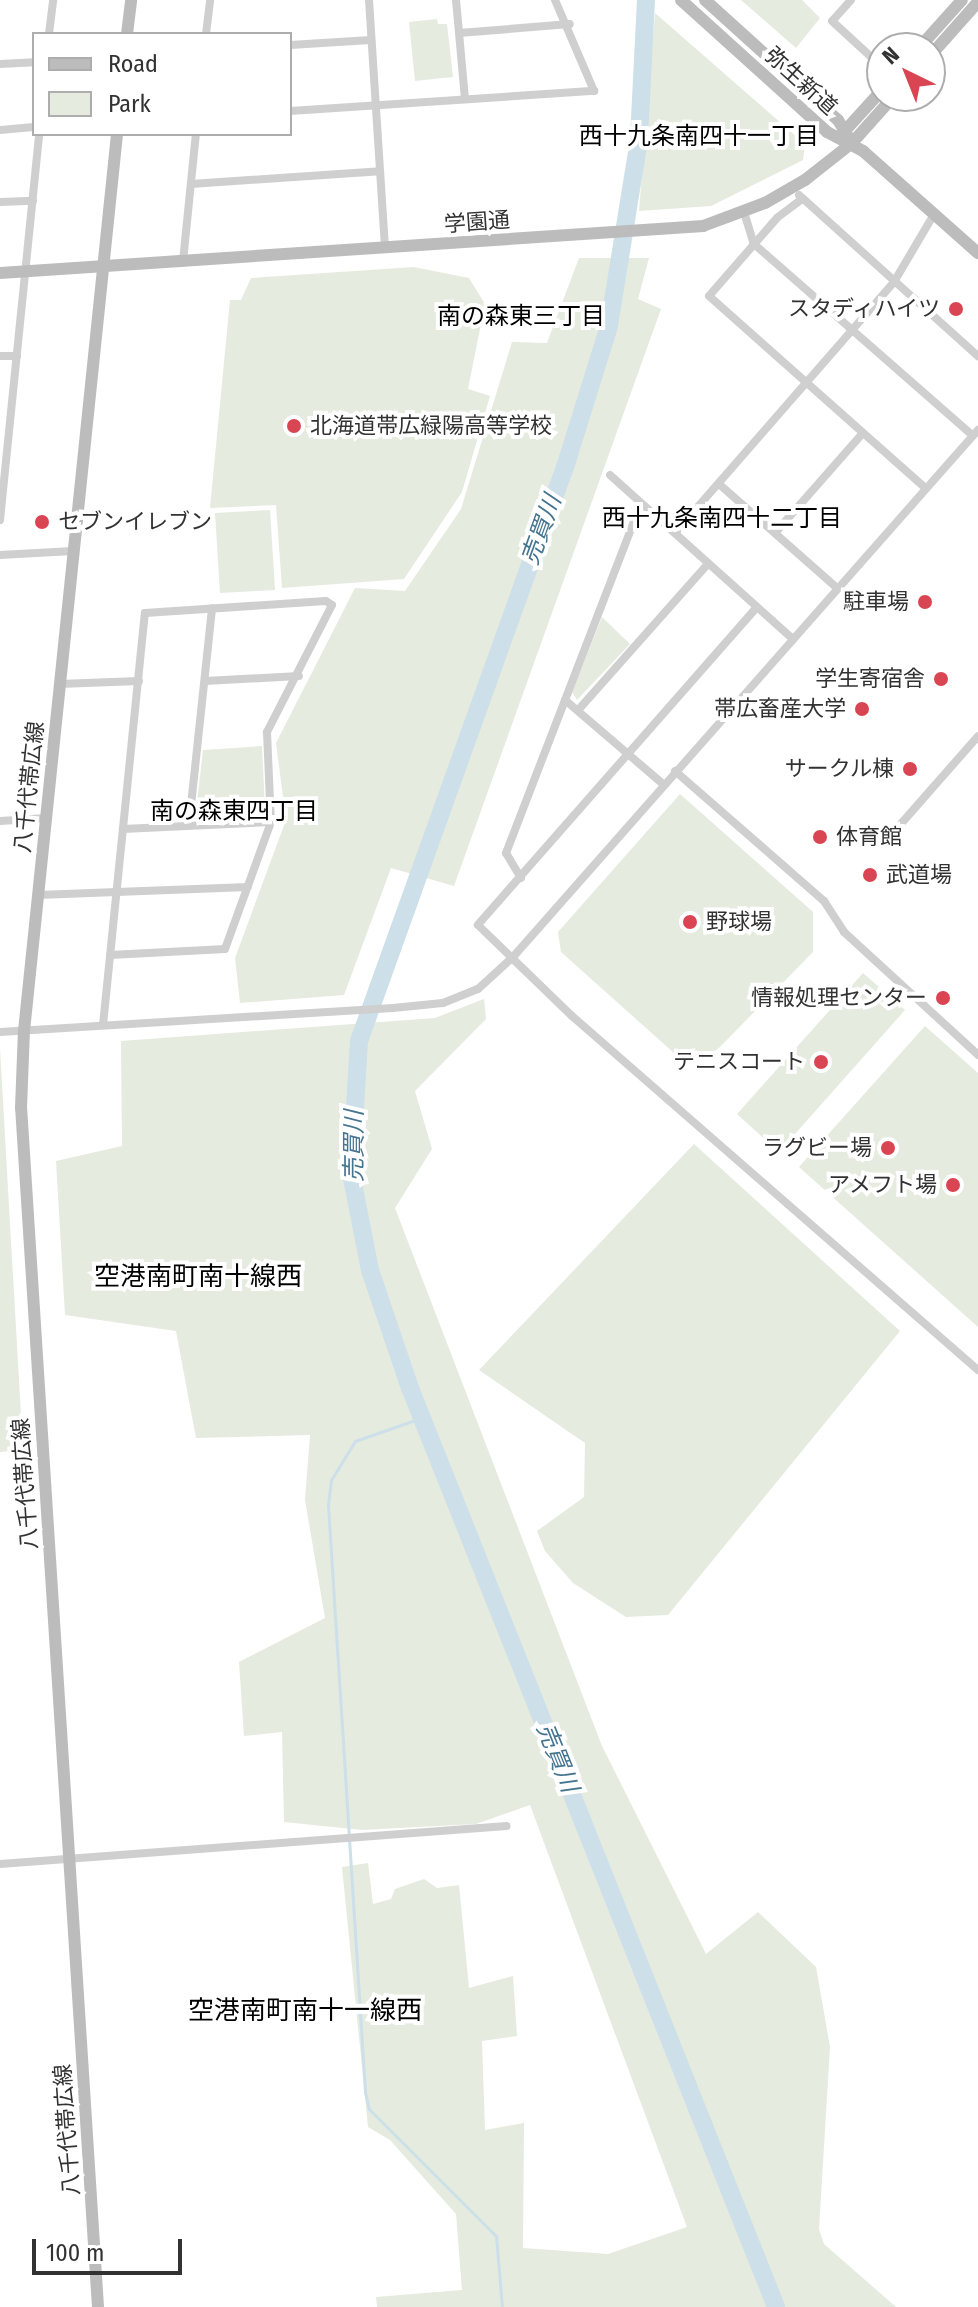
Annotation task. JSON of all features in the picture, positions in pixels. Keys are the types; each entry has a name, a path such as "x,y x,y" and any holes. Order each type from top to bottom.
{"main road":[{"path":"127,32 131,0"},
{"name":"弥生新道","path":"681,0 852,143"},
{"name":"弥生新道","path":"705,0 842,135"},
{"path":"934,32 961,4 978,2"},
{"path":"944,32 961,4"},
{"name":"学園通","path":"0,273 703,226 797,194 832,155 842,135 866,108"},
{"name":"学園通","path":"832,155 852,143 880,112"},
{"name":"八千代帯広線","path":"98,2307 21,1108 24,1031 117,136"},
{"path":"852,143 978,253"}],"street":[{"path":"49,32 53,0"},
{"path":"206,32 210,0"},
{"path":"369,0 385,248"},
{"path":"456,0 465,98"},
{"path":"292,111 594,91 570,24 555,0"},
{"path":"851,0 832,21 866,52"},
{"path":"459,33 570,24"},
{"path":"292,45 371,40"},
{"path":"0,64 32,62"},
{"path":"0,130 32,127"},
{"path":"0,520 5,422 17,356 39,136"},
{"path":"183,261 196,136"},
{"path":"191,184 380,171"},
{"path":"926,489 709,296 797,194 978,356"},
{"path":"0,202 33,201"},
{"path":"0,1032 393,1008 462,996 489,982 513,957 975,433 852,331 754,244 744,212"},
{"path":"675,533 894,282 934,214"},
{"path":"0,356 17,356"},
{"path":"775,533 863,433"},
{"path":"610,475 793,639"},
{"path":"719,484 837,588"},
{"path":"521,878 506,853 641,503"},
{"path":"0,555 73,551"},
{"path":"580,708 708,564"},
{"path":"103,1025 110,955 118,893 145,613 326,601 332,605 299,676 267,732 271,822 225,949 110,955"},
{"path":"757,607 478,925 572,1016 978,1370"},
{"path":"189,824 212,608"},
{"path":"205,681 299,676"},
{"path":"59,684 139,681"},
{"path":"565,700 580,708 664,785"},
{"path":"892,834 978,736"},
{"path":"675,771 824,901 844,932 978,1055"},
{"path":"0,821 46,818"},
{"path":"123,829 271,822"},
{"path":"38,895 248,887"},
{"path":"0,1864 507,1826"}],"green space":[{"path":"741,0 802,0 820,18 796,48"},
{"path":"655,13 805,144 803,160 711,206 639,211"},
{"path":"437,19 438,24 447,24 453,77 415,81 409,22"},
{"path":"579,258 649,258 638,299 661,309 454,886 391,868 344,995 240,1003 235,958 286,820 276,743 355,588 405,591 461,509 512,342 547,343"},
{"name":"北海道帯広緑陽高等学校","path":"414,267 469,278 485,304 468,389 490,396 462,492 404,579 282,588 276,505 210,508 230,300 241,300 251,278"},
{"path":"270,510 275,590 220,593 215,513"},
{"path":"602,617 630,644 577,700 572,692"},
{"path":"262,746 265,808 260,813 202,819 196,811 203,750"},
{"name":"野球場","path":"680,794 813,912 813,952 713,1054 674,1053 561,952 558,932"},
{"name":"テニスコート","path":"863,973 905,1010 779,1152 737,1114"},
{"path":"484,999 486,1019 415,1091 432,1149 395,1208 602,1746 706,1954 758,1912 816,1967 830,2047 819,2229 824,2244 896,2307 377,2307 376,2297 462,2290 456,2214 390,2140 368,2127 342,1867 368,1863 373,1904 391,1899 395,1889 424,1879 437,1888 459,1885 469,1988 513,1976 517,2036 482,2041 485,2130 524,2123 523,2248 608,2254 687,2227 530,1805 476,1824 362,1830 284,1822 282,1732 244,1736 239,1662 325,1618 305,1500 310,1435 196,1438 176,1331 65,1315 56,1161 122,1146 121,1041 435,1018"},
{"name":"ラグビー場","path":"925,1026 978,1073 978,1327 799,1167"},
{"path":"0,1049 23,1450 0,1452"},
{"path":"694,1144 900,1331 668,1615 626,1617 573,1583 545,1551 537,1531 584,1497 585,1443 479,1370"}],"waterway":[{"name":"売買川","path":"646,0 639,140 609,326 565,467 359,1041 351,1173 370,1270 410,1388 776,2307"},
{"path":"421,1418 355,1441 331,1480 328,1505 365,2092 369,2109 496,2236 502,2307"}],"place":[{"name":"スタディハイツ","path":"956,309"},
{"name":"北海道帯広緑陽高等学校","path":"294,426"},
{"name":"セブンイレブン","path":"42,522"},
{"name":"駐車場","path":"925,602"},
{"name":"学生寄宿舎","path":"941,679"},
{"name":"帯広畜産大学","path":"862,709"},
{"name":"サークル棟","path":"910,769"},
{"name":"体育館","path":"820,837"},
{"name":"武道場","path":"870,875"},
{"name":"野球場","path":"690,922"},
{"name":"情報処理センター","path":"943,998"},
{"name":"テニスコート","path":"821,1062"},
{"name":"ラグビー場","path":"888,1148"},
{"name":"アメフト場","path":"953,1185"}],"district":[{"name":"西十九条南四十一丁目","path":"699,137"},
{"name":"南の森東三丁目","path":"521,317"},
{"name":"西十九条南四十二丁目","path":"722,519"},
{"name":"南の森東四丁目","path":"234,812"},
{"name":"空港南町南十線西","path":"198,1277"},
{"name":"空港南町南十一線西","path":"305,2011"}]}
